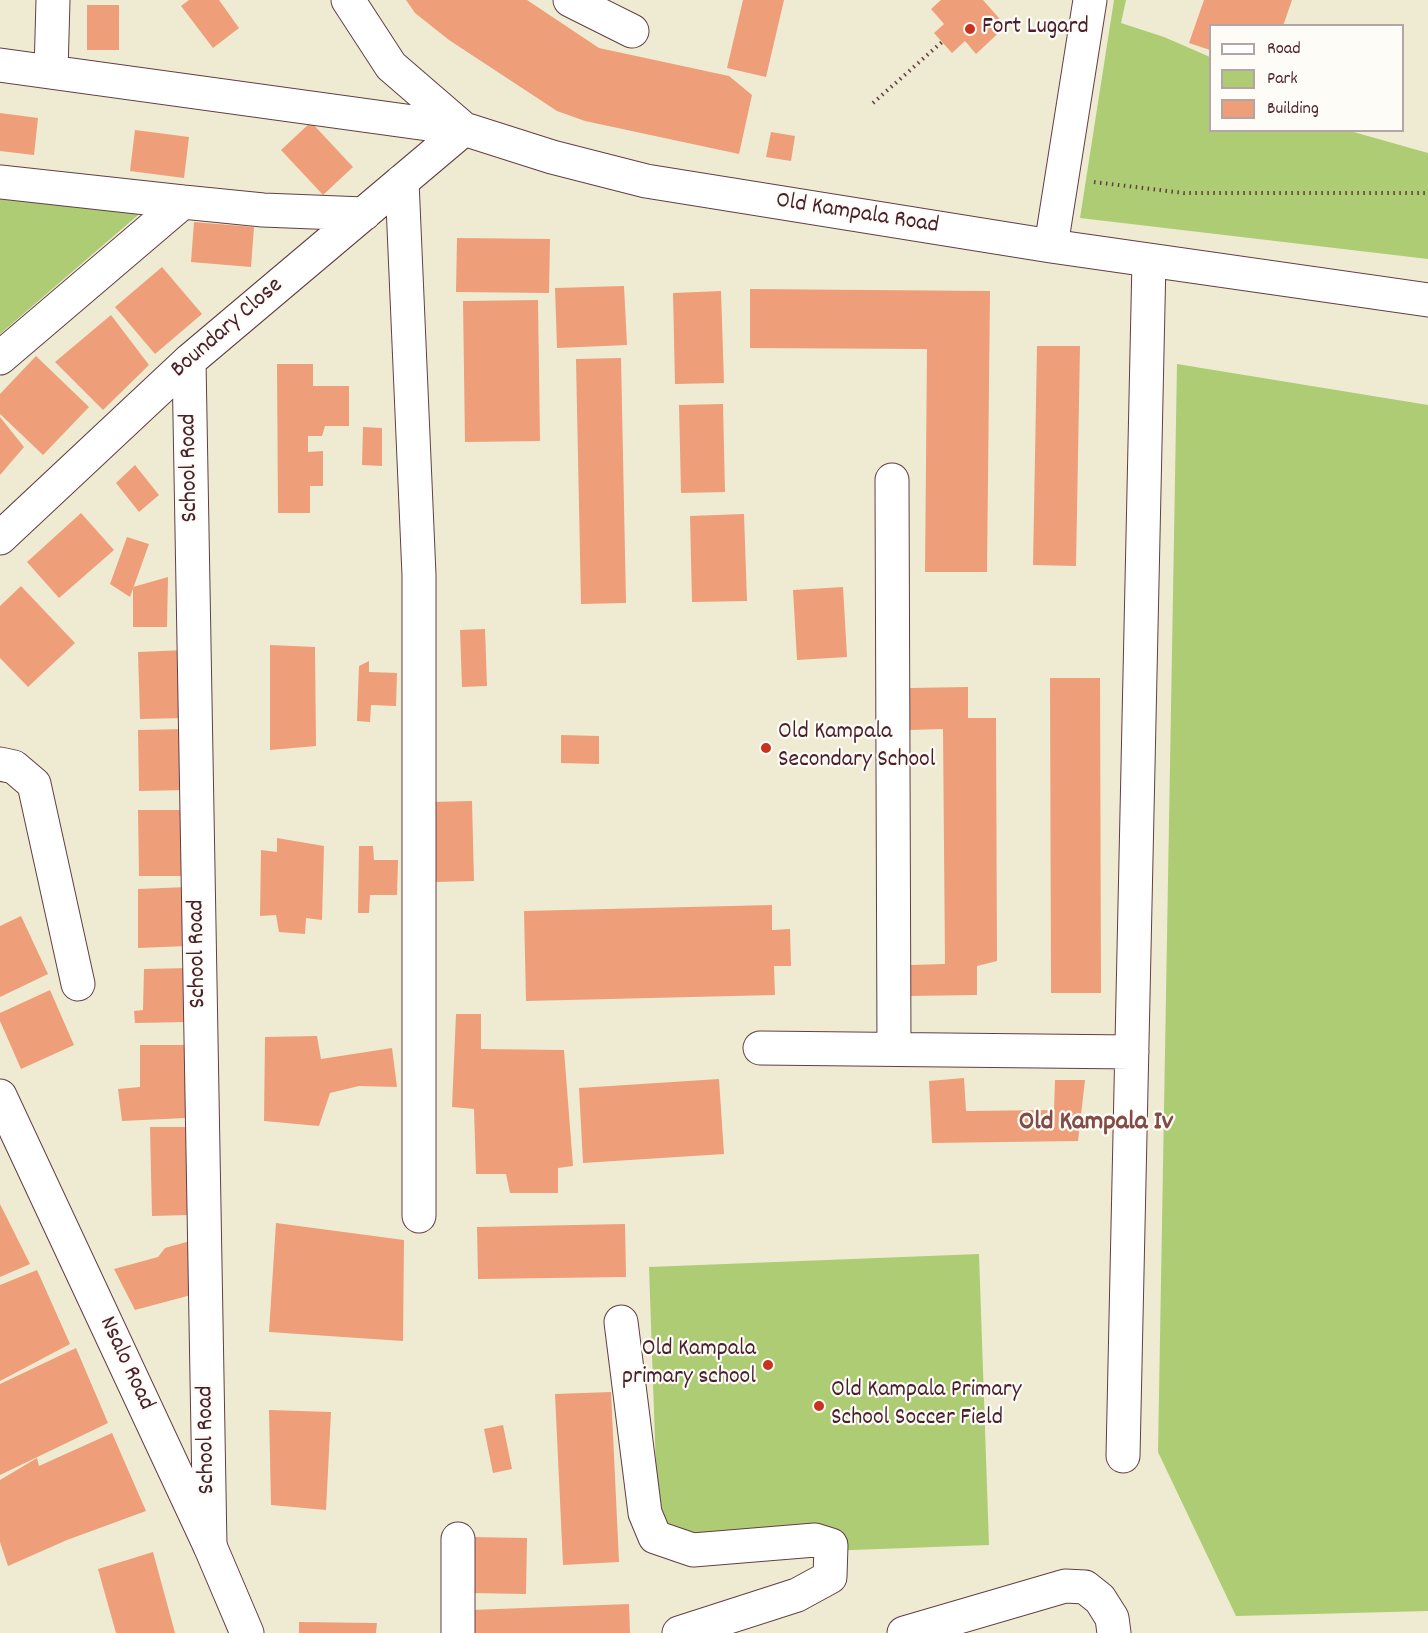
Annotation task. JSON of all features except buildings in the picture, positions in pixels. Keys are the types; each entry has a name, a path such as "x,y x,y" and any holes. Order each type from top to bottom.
{"street":[{"path":"51,72 53,0"},
{"name":"Old Kampala Road","path":"348,0 392,66 464,129 552,157 646,181 1051,246 1428,300"},
{"path":"570,0 632,31"},
{"path":"1051,246 1090,0"},
{"path":"0,65 464,129"},
{"name":"Boundary Close","path":"0,538 189,361 464,129"},
{"path":"402,181 419,575 419,1216"},
{"path":"0,182 263,210 364,214"},
{"path":"0,358 183,202"},
{"path":"1123,1456 1149,260"},
{"name":"School Road","path":"189,361 210,1546"},
{"path":"892,480 894,1049"},
{"path":"0,764 14,767 34,784 78,984"},
{"path":"760,1048 1132,1052"},
{"name":"Nsalo Road","path":"0,1096 210,1546 247,1633"},
{"path":"621,1322 645,1513 654,1537 693,1550 815,1540 831,1545 830,1577 797,1595 680,1633"},
{"path":"458,1539 458,1633"},
{"path":"904,1633 1065,1586 1085,1587 1100,1599 1112,1618 1114,1633"}],"path":[{"path":"873,103 942,42"},
{"path":"1062,178 1184,193 1428,193"}],"green space":[{"path":"1114,0 1126,0 1121,23 1164,37 1209,57 1209,132 1354,132 1428,153 1428,259 1080,218"},
{"path":"0,188 152,203 0,334"},
{"path":"1177,364 1428,405 1428,1611 1236,1616 1158,1452"},
{"name":"Old Kampala Primary School Soccer Field","path":"979,1254 989,1545 659,1557 649,1267"}],"place":[{"name":"Fort Lugard","path":"970,29"},
{"name":"Old Kampala Secondary School","path":"766,748"},
{"name":"Old Kampala primary school","path":"768,1365"},
{"name":"Old Kampala Primary School Soccer Field","path":"819,1406"}],"district":[{"name":"Old Kampala Iv","path":"1096,1124"}]}
